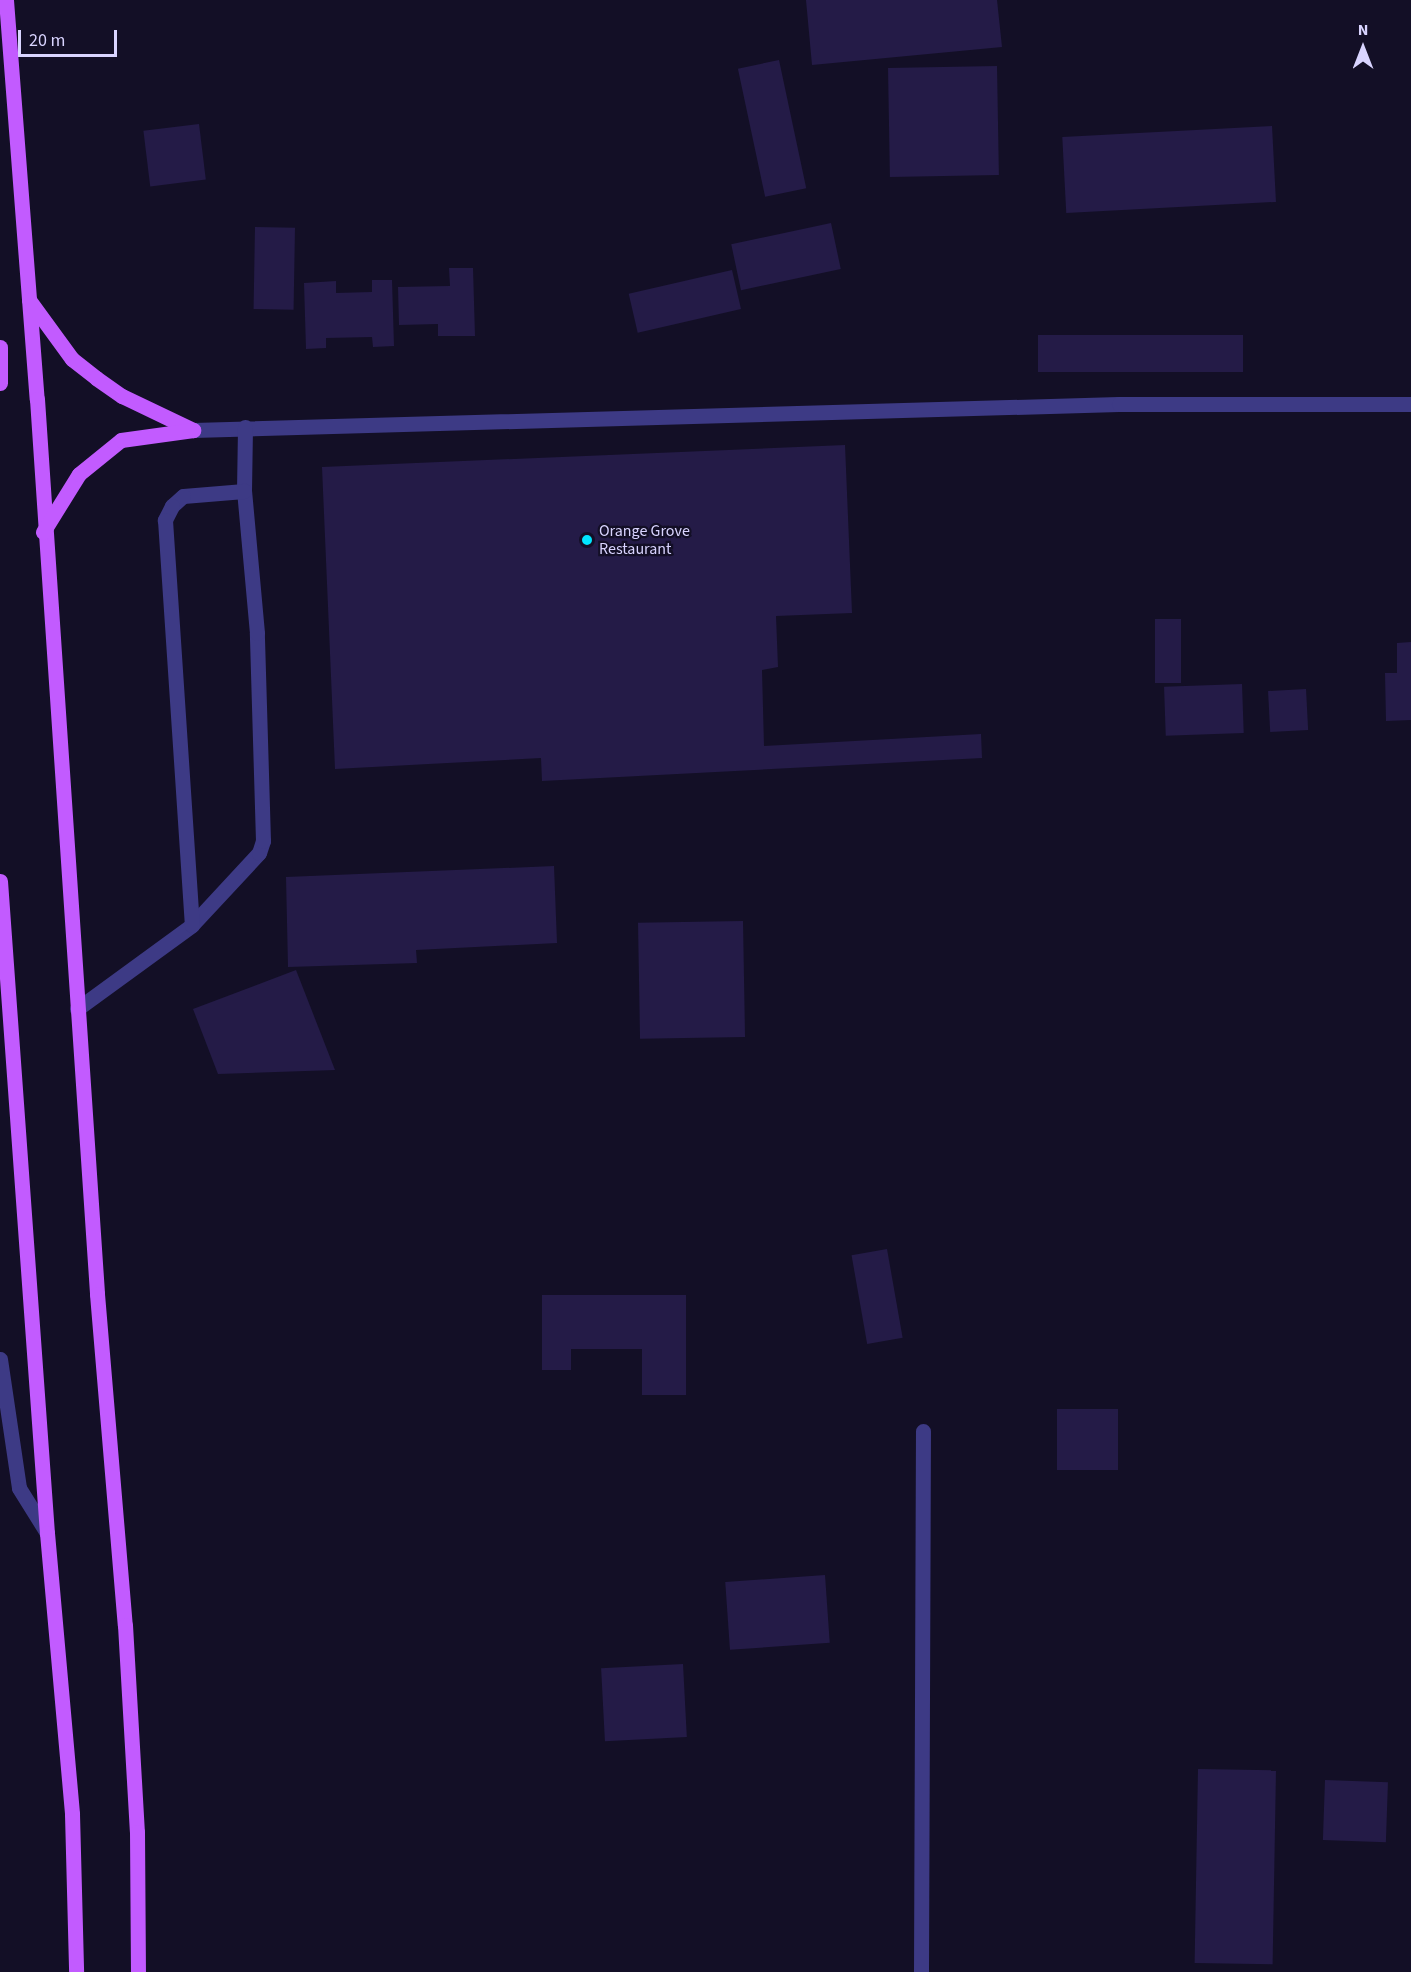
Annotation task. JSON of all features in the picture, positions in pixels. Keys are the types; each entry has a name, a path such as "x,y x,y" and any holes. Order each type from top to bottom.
{"main road":[{"path":"6,0 27,298 37,399 43,532 76,1009 125,1636 137,1832 138,1972"},
{"path":"27,298 72,359 122,396 193,430"},
{"path":"0,347 0,383"},
{"path":"43,532 79,474 121,440 193,430"},
{"path":"0,880 47,1533 72,1814 76,1972"}],"street":[{"path":"193,430 1119,404 1411,404"},
{"path":"76,1009 192,925 259,853 265,826 257,633 244,491 245,427"},
{"path":"192,925 165,520 183,496 244,491"},
{"path":"0,1359 19,1488 47,1533"},
{"path":"921,1972 923,1431"}],"building":[{"path":"806,0 997,0 1002,47 812,65"},
{"path":"779,60 806,188 765,197 738,69"},
{"path":"997,66 999,175 890,177 888,68"},
{"path":"199,124 206,180 150,186 143,131"},
{"path":"1272,126 1276,202 1066,213 1062,137"},
{"path":"831,223 841,269 741,290 731,244"},
{"path":"255,227 295,228 294,310 254,309"},
{"path":"449,268 473,268 475,336 438,336 438,324 399,325 398,287 450,286"},
{"path":"732,270 741,309 638,333 629,294"},
{"path":"372,280 392,280 394,346 373,347 372,337 326,338 326,348 306,349 304,283 336,281 336,293 372,292"},
{"path":"1038,335 1243,335 1243,372 1038,372"},
{"name":"Orange Grove Restaurant","path":"845,445 852,613 776,616 778,667 762,670 764,746 981,734 982,758 542,781 541,758 335,769 322,467"},
{"path":"1155,619 1181,619 1181,683 1155,683"},
{"path":"1411,642 1411,720 1386,721 1385,673 1397,673 1397,643"},
{"path":"1242,684 1244,733 1166,736 1164,687"},
{"path":"1306,689 1308,730 1270,732 1268,691"},
{"path":"554,866 557,943 416,950 417,963 288,967 286,877"},
{"path":"743,921 745,1037 640,1039 638,923"},
{"path":"296,970 335,1070 218,1074 193,1009"},
{"path":"887,1249 903,1338 867,1344 852,1255"},
{"path":"542,1295 686,1295 686,1395 642,1395 642,1349 571,1349 571,1370 542,1370"},
{"path":"1057,1409 1118,1409 1118,1470 1057,1470"},
{"path":"825,1575 830,1643 730,1650 725,1582"},
{"path":"683,1664 687,1737 605,1741 601,1668"},
{"path":"1198,1769 1276,1770 1273,1964 1195,1963"},
{"path":"1325,1780 1388,1782 1386,1842 1323,1840"}],"place":[{"name":"Orange Grove Restaurant","path":"587,540"}]}
